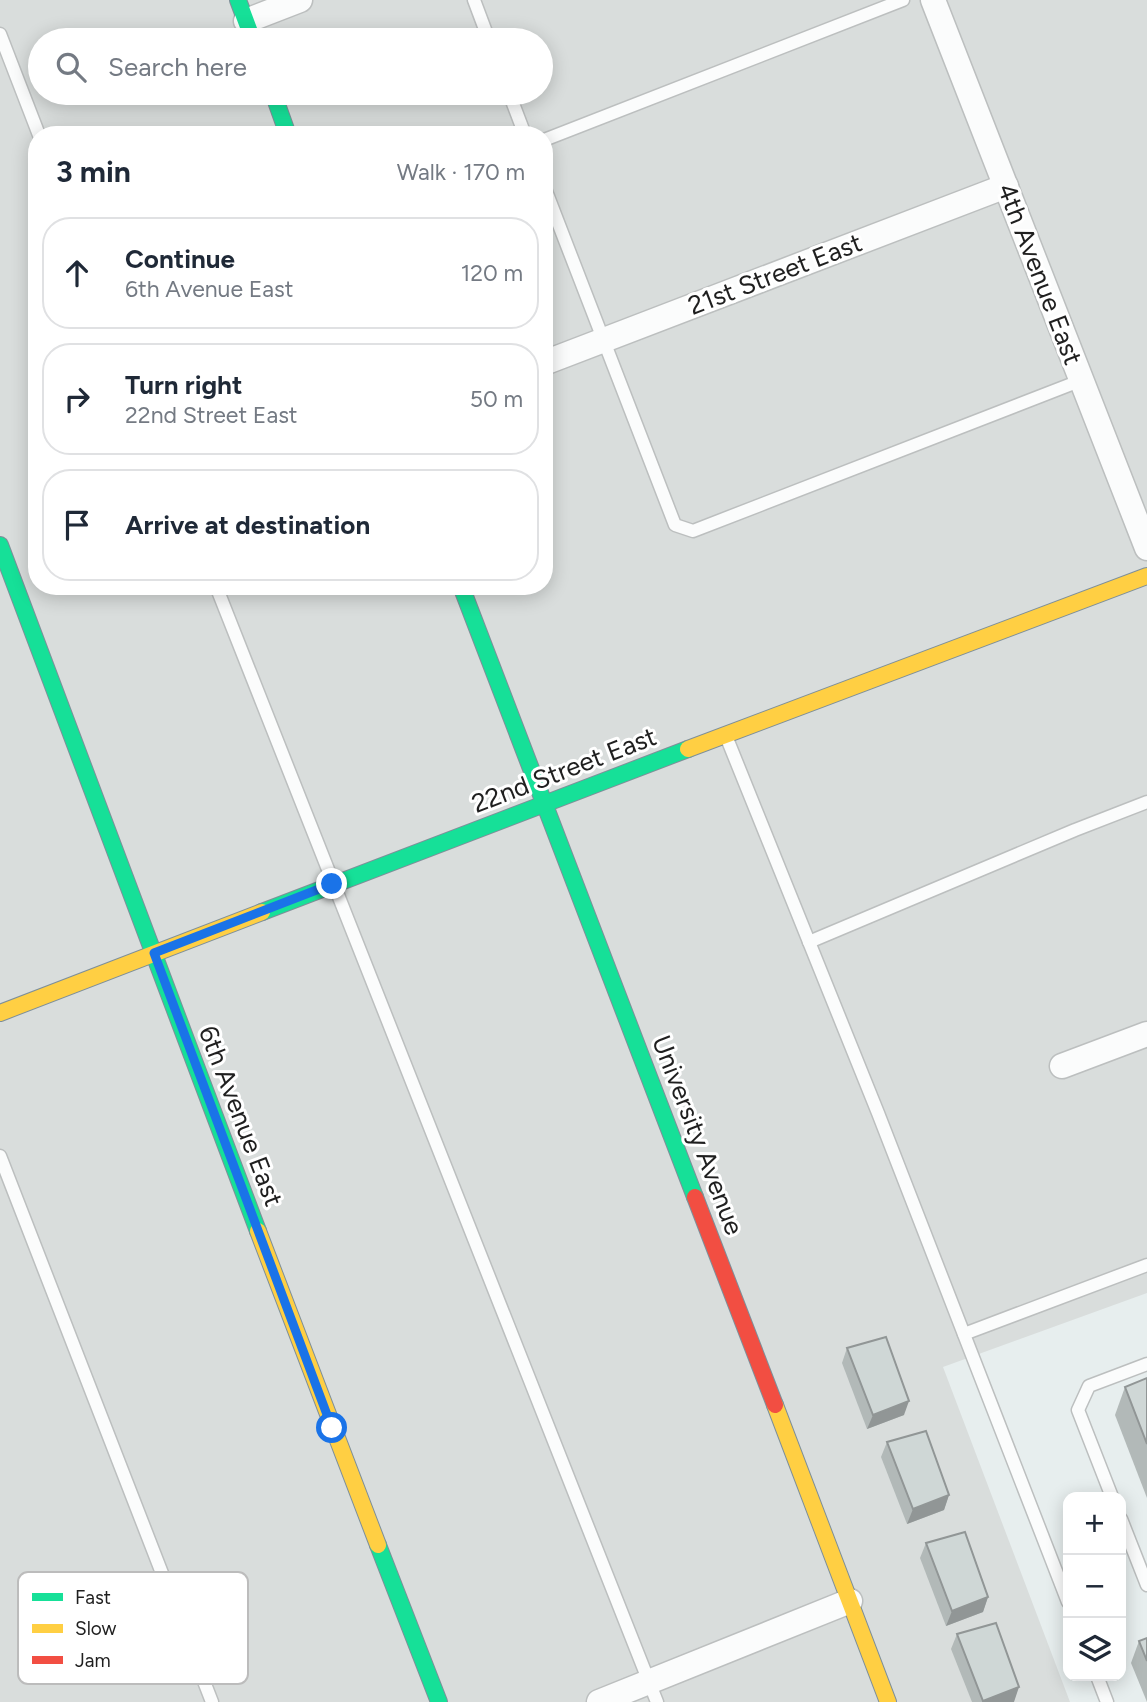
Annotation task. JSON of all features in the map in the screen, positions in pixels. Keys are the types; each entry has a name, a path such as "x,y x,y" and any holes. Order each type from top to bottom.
{"street":[{"path":"246,20 300,0"},
{"name":"4th Avenue East","path":"933,0 1147,548"},
{"path":"277,105 285,126"},
{"name":"21st Street East","path":"553,359 1006,186"},
{"name":"6th Avenue East","path":"0,545 336,1440 439,1702"},
{"name":"22nd Street East","path":"0,1013 332,884 1147,576"},
{"name":"University Avenue","path":"464,595 888,1702"},
{"path":"1062,1066 1147,1034"},
{"path":"599,1702 654,1692 850,1601"}],"lane":[{"path":"474,0 484,28"},
{"path":"553,136 903,0"},
{"path":"0,34 36,126"},
{"path":"514,105 522,126"},
{"path":"553,209 675,525 693,531 1082,380"},
{"path":"220,595 654,1692"},
{"path":"725,735 1063,1589"},
{"path":"809,942 1147,802"},
{"path":"0,1156 162,1572"},
{"path":"964,1334 1147,1265"},
{"path":"1110,1492 1078,1410 1089,1386 1147,1364"},
{"path":"1126,1531 1147,1585"},
{"path":"1099,1681 1107,1702"},
{"path":"205,1684 212,1702"}],"shaded area":[{"path":"0,0 1147,0 1147,1293 943,1367 1070,1702 0,1702"}],"building":[{"path":"886,1337 909,1401 873,1415 847,1348"},
{"path":"1147,1378 1147,1444 1125,1387"},
{"path":"926,1431 949,1495 913,1509 887,1442"},
{"path":"965,1532 988,1597 952,1611 926,1543"},
{"path":"996,1623 1019,1687 983,1701 957,1634"},
{"path":"1147,1638 1147,1661 1139,1641"}],"traffic: fast":[{"path":"238,0 248,28"},
{"path":"277,105 285,126"},
{"path":"0,545 258,1231"},
{"path":"464,595 695,1197"},
{"path":"262,912 688,749"},
{"path":"378,1545 439,1702"}],"traffic: slow":[{"path":"688,749 1147,576"},
{"path":"0,1013 262,912"},
{"path":"258,1231 378,1545"},
{"path":"775,1405 888,1702"}],"traffic: jam":[{"path":"695,1197 775,1405"}],"route":[{"path":"332,884 154,953 332,1428"}]}
